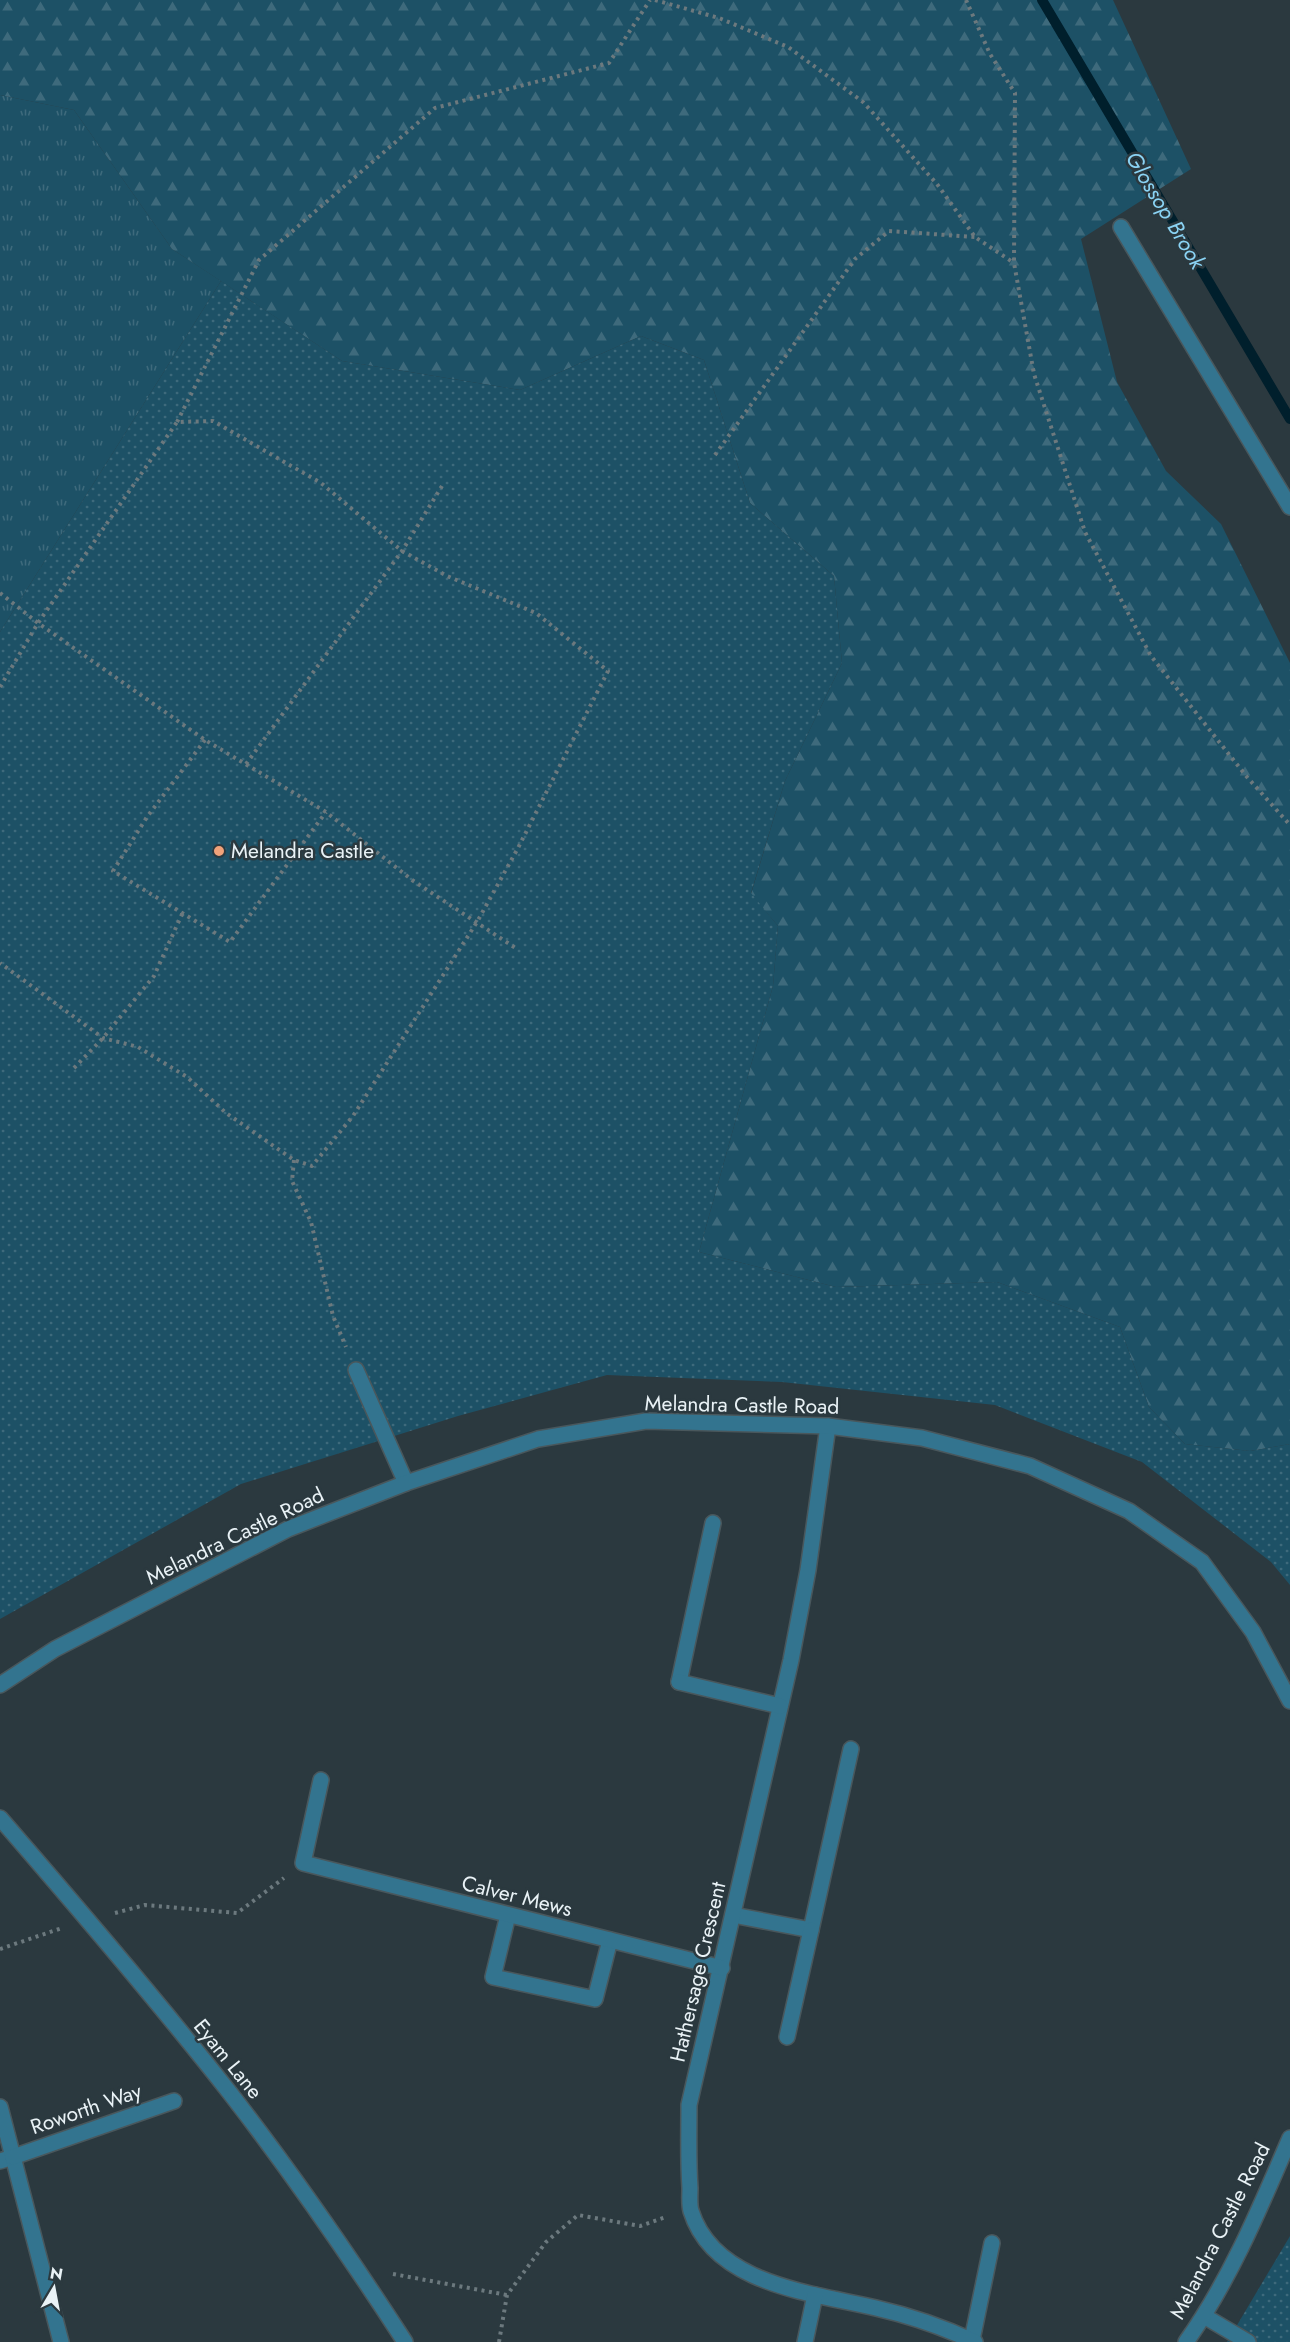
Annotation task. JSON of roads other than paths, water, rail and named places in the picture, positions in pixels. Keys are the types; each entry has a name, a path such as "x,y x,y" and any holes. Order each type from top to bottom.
{"street":[{"path":"1121,227 1290,507"},
{"path":"356,1370 406,1483"},
{"name":"Melandra Castle Road","path":"0,1685 55,1649 288,1529 406,1483 538,1439 646,1421 828,1426 922,1438 1030,1466 1129,1511 1202,1562 1253,1632 1290,1701"},
{"name":"Hathersage Crescent","path":"828,1426 808,1570 722,1968 689,2106 688,2162 691,2209 702,2234 721,2254 743,2271 770,2283 930,2322 974,2341"},
{"path":"713,1523 679,1682 780,1706"},
{"path":"787,2037 851,1749"},
{"name":"Calver Mews","path":"321,1780 303,1863 722,1968"},
{"name":"Eyam Lane","path":"0,1818 88,1920 230,2094 356,2268 405,2342"},
{"path":"508,1915 493,1977 595,1999 610,1940"},
{"path":"733,1915 811,1930"},
{"name":"Roworth Way","path":"6,2159 174,2101"},
{"path":"0,2107 6,2159 61,2342"},
{"name":"Melandra Castle Road","path":"1186,2342 1204,2316 1257,2215 1290,2138"},
{"path":"974,2341 992,2243"},
{"path":"805,2342 815,2295"},
{"path":"1204,2316 1248,2342"}],"waterway":[{"name":"Glossop Brook","path":"1042,0 1290,419"}],"place":[{"name":"Melandra Castle","path":"219,851"}]}
